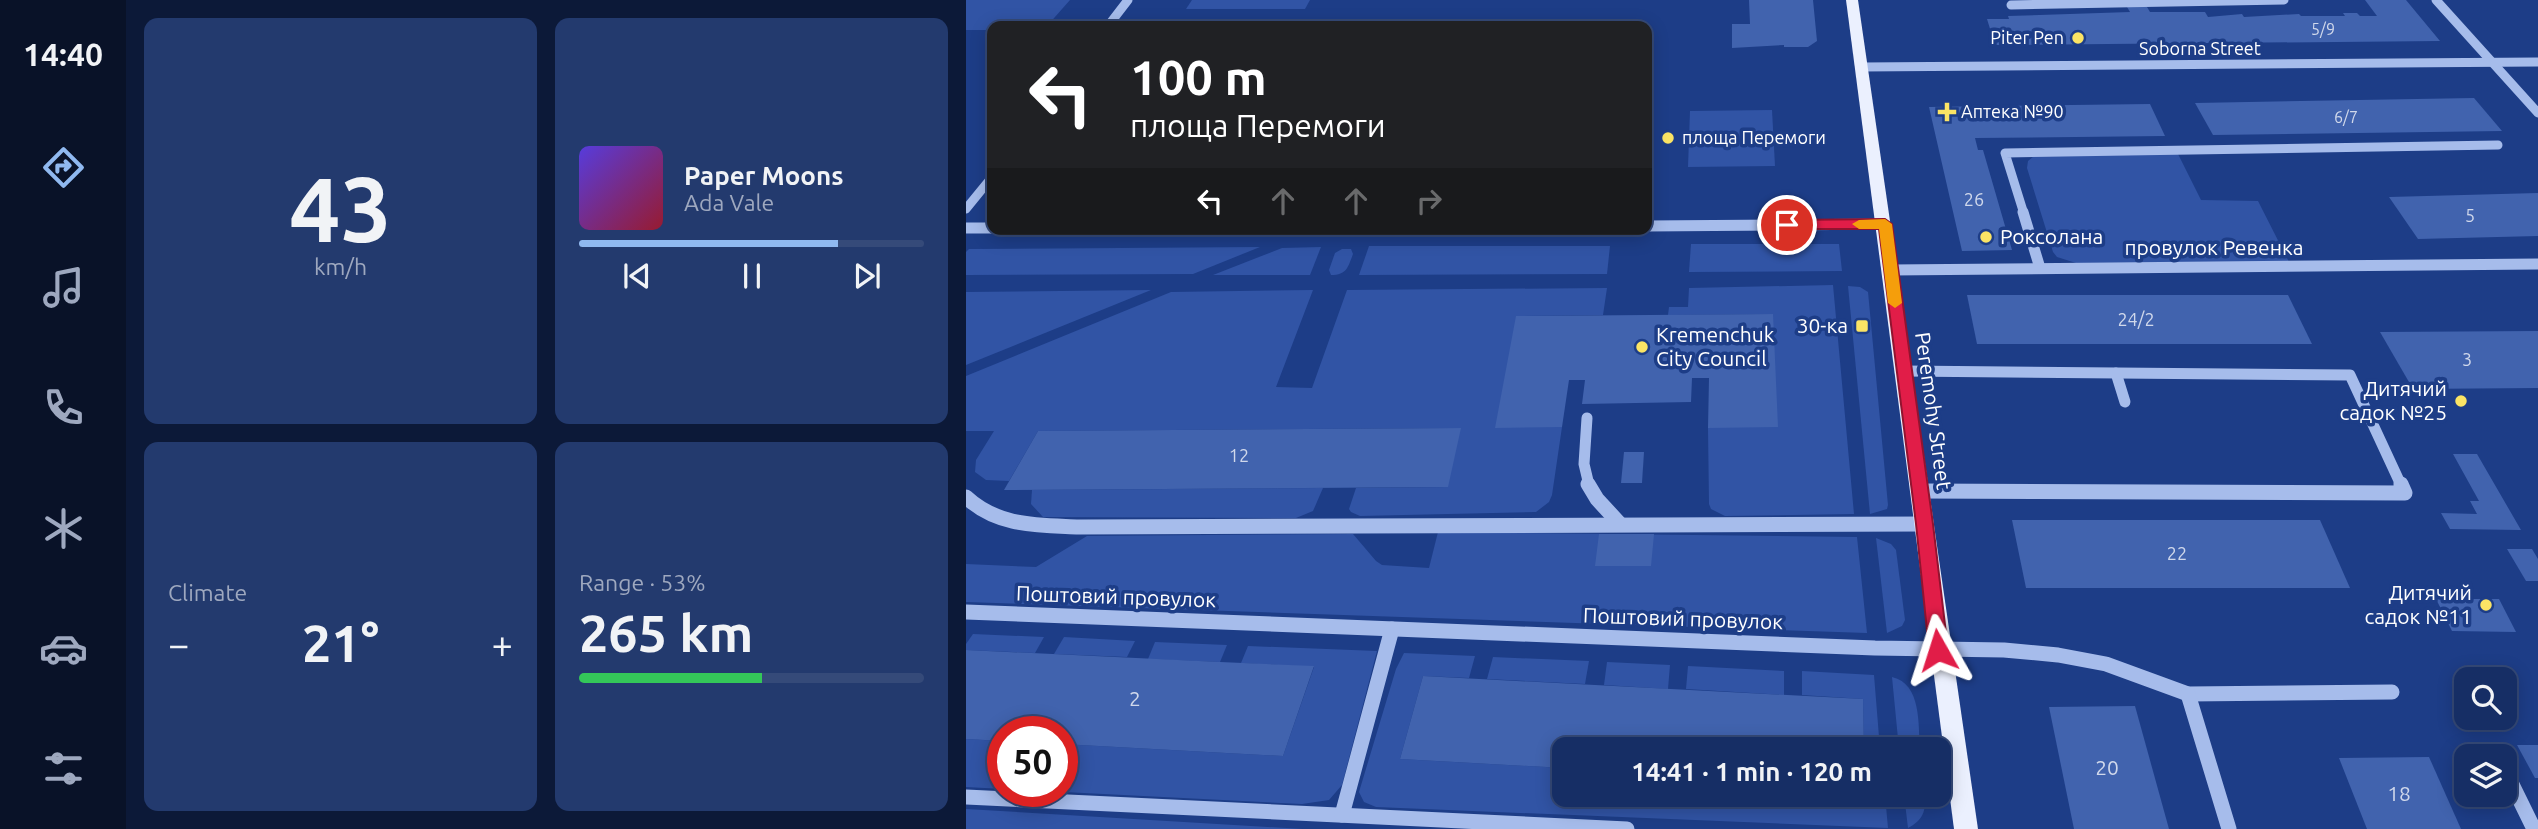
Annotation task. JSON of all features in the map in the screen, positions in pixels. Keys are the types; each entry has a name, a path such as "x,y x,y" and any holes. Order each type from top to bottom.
{"main road":[{"name":"Peremohy Street","path":"1852,0 1925,524 1938,650 1966,829"}],"street":[{"path":"1112,21 1128,0"},
{"path":"2011,5 2284,0"},
{"path":"2436,0 2538,113"},
{"name":"Soborna Street","path":"1862,67 2538,62"},
{"path":"966,209 987,183"},
{"path":"1652,226 1885,224"},
{"path":"966,228 987,228"},
{"name":"провулок Ревенка","path":"1891,270 2538,264"},
{"path":"1904,372 2350,374 2405,493 1920,491"},
{"path":"2116,373 2125,402"},
{"path":"1587,418 1582,457 1588,486 1599,505 1620,524"},
{"path":"966,497 988,515 1005,521 1079,527 1925,524"},
{"name":"Поштовий провулок","path":"966,612 1938,650 2004,650 2058,655 2106,664 2188,694 2392,692"},
{"path":"1342,815 1392,629"},
{"path":"2188,694 2229,829"},
{"path":"2517,794 2534,829"},
{"path":"966,797 1627,829"}],"lane":[{"path":"2040,268 2005,153 2498,145"}],"shaded area":[{"path":"966,0 1070,0 1051,21 987,21 987,30 966,30"},
{"path":"1192,0 1310,0 1305,9 1186,9"},
{"path":"1772,110 1775,166 1688,167 1690,111"},
{"path":"2178,154 2201,200 2258,201 2289,262 2076,263 2057,257 2053,252 2027,168 2028,161 2034,156"},
{"path":"1691,244 1839,244 1842,271 1689,272"},
{"path":"1369,246 1610,246 1607,274 1359,275"},
{"path":"1260,247 1193,274 966,275 966,252 969,249"},
{"path":"1321,247 1310,275 1213,275 1282,248"},
{"path":"1342,249 1351,249 1353,254 1350,263 1344,272 1331,275 1329,270 1335,253"},
{"path":"1833,285 1854,514 1725,516 1711,509 1708,428 1773,314 1668,315 1669,307 1688,307 1689,288"},
{"path":"1848,286 1860,287 1868,292 1888,505 1887,509 1870,514"},
{"path":"1607,288 1603,315 1517,316 1562,427 1552,495 1549,502 1536,512 1360,516 1351,512 1349,509 1356,488 1447,487 1460,428 1038,431 1009,481 986,480 975,472 976,460 994,431 966,431 966,376 1171,292 1313,290 1276,387 1312,388 1347,290"},
{"path":"1151,290 966,365 966,292"},
{"path":"1323,488 1313,511 1296,518 1043,517 1031,504 1032,490"},
{"path":"1438,532 1857,537 1867,633 966,602 966,564 1036,567 1087,536 1353,534 1382,565 1429,568"},
{"path":"1876,538 1891,544 1896,550 1905,620 1902,626 1887,633"},
{"path":"973,634 1044,637 1035,653 966,650 966,644"},
{"path":"1064,637 1135,641 1127,657 1054,654"},
{"path":"1155,642 1227,645 1220,662 1148,659"},
{"path":"1248,646 1377,651 1342,785 1329,800 1302,804 1078,793 1078,745 1283,756 1314,667 1241,663"},
{"path":"1404,653 1475,656 1469,678 1423,676 1400,759 1552,767 1552,807 1886,807 1888,828 1376,807 1364,802 1359,792 1396,669"},
{"path":"1493,657 1589,661 1585,684 1487,679"},
{"path":"1607,662 1670,665 1668,689 1604,685"},
{"path":"1688,666 1784,671 1784,695 1686,689"},
{"path":"1802,671 1874,675 1879,737 1864,737 1863,699 1802,695"},
{"path":"1892,677 1909,688 1914,697 1918,718 1919,737 1898,737"},
{"path":"966,739 987,740 987,788 966,787"},
{"path":"1905,807 1925,807 1917,822 1908,828"},
{"path":"966,809 1303,829 966,829"}],"building":[{"path":"1749,0 1813,0 1817,41 1808,47 1784,45 1732,48 1732,24 1750,24"},
{"path":"2365,0 2406,0 2440,41 1995,45 1987,19 2130,12 2127,7 2147,7 2150,12 2205,12 2208,17 2242,14 2244,17 2299,14 2345,16 2343,13 2377,16"},
{"path":"2474,98 2502,131 2213,135 2195,103"},
{"path":"2150,104 2165,136 1975,138 1978,150 1983,150 2012,250 1962,251 1929,107"},
{"path":"2538,193 2538,236 2418,239 2389,197"},
{"path":"1967,295 2288,295 2312,344 1977,344"},
{"name":"Kremenchuk City Council","path":"1773,314 1778,427 1708,428 1709,378 1692,378 1691,402 1582,404 1585,380 1569,380 1562,427 1495,428 1516,316"},
{"path":"2538,331 2538,388 2413,389 2380,332"},
{"path":"1461,428 1448,487 1004,490 1038,431"},
{"path":"1624,452 1644,452 1642,483 1621,483"},
{"path":"2453,454 2477,454 2521,530 2450,529 2441,513 2477,514 2470,501 2479,501"},
{"path":"2012,520 2320,520 2350,588 2026,588"},
{"path":"1599,534 1654,534 1651,566 1595,566"},
{"path":"2507,549 2532,549 2538,559 2538,581 2526,581"},
{"path":"2436,599 2499,599 2516,632 2452,631"},
{"path":"966,650 1314,666 1283,756 1078,745 1078,716 987,716 987,740 966,739"},
{"path":"1423,676 1863,699 1864,737 1552,737 1552,767 1400,759"},
{"path":"2135,706 2169,829 2074,829 2049,707"},
{"path":"2517,745 2538,745 2538,778 2535,778"},
{"path":"2429,757 2461,829 2367,829 2339,758"}],"slow traffic":[{"path":"1859,224 1885,224 1895,303"}],"place":[{"name":"Piter Pen","path":"2078,38"},
{"name":"Аптека №90","path":"1947,112"},
{"name":"площа Перемоги","path":"1668,138"},
{"name":"Роксолана","path":"1986,237"},
{"name":"30-ка","path":"1862,326"},
{"name":"Kremenchuk City Council","path":"1642,347"},
{"name":"Дитячий садок №25","path":"2461,401"},
{"name":"Дитячий садок №11","path":"2486,605"}],"route":[{"path":"1787,225 1885,224 1925,524 1938,650"}]}
